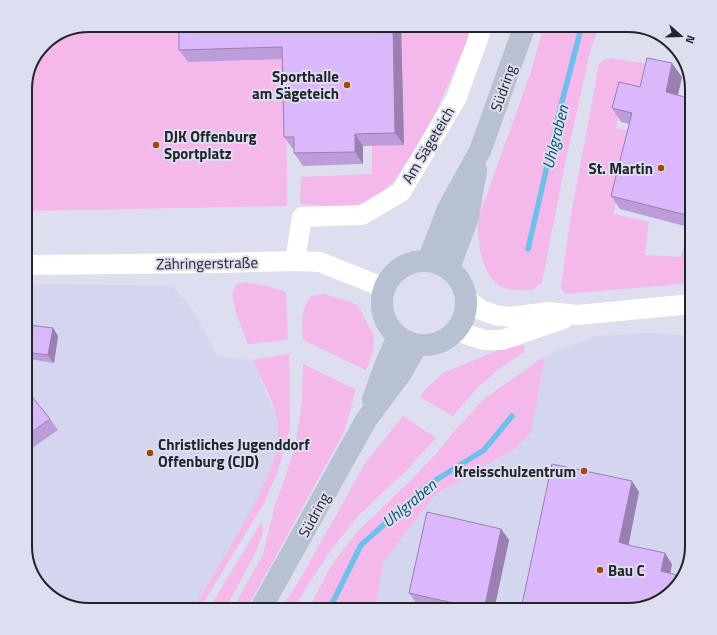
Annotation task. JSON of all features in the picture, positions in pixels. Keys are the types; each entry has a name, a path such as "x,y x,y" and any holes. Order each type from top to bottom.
{"street":[{"name":"Am Sägeteich","path":"295,261 302,217 362,215 401,192 456,99 480,32"},
{"name":"Südring","path":"428,261 448,209 480,151 523,32"},
{"name":"Südring","path":"449,268 468,217 480,151"},
{"name":"Zähringerstraße","path":"32,265 295,261 320,262 385,288"},
{"path":"413,262 437,262 449,268 464,287 467,300 465,314 456,331 439,343 426,345 408,340 391,328 384,316 382,302 385,288 390,278 404,266 413,262"},
{"path":"467,300 481,310 495,315 511,317 548,312 578,315 685,305"},
{"path":"456,331 484,340 502,340 578,315"},
{"name":"Südring","path":"264,603 366,420 401,373 408,340"}],"shaded area":[{"name":"DJK Offenburg Sportplatz","path":"286,32 287,206 32,211 32,85 38,64 51,46 67,36 78,33"},
{"path":"399,32 469,32 467,42 434,116 419,144 393,182 373,199 351,208 300,204 301,177 372,174 372,146"},
{"path":"542,32 597,32 591,48 565,164 542,282 533,290 512,290 497,284 486,268 482,258 478,238 478,219 531,72"},
{"path":"611,58 654,65 648,95 625,90 616,128 634,132 613,214 649,222 645,255 681,257 685,241 685,284 565,294 561,288 570,220 599,64 606,59"},
{"path":"244,282 267,286 286,292 288,340 248,344 236,313 232,294 236,285"},
{"name":"Christliches Jugenddorf Offenburg (CJD)","path":"32,284 172,286 193,310 218,357 253,360 277,419 278,437 271,468 259,498 196,603 78,602 67,599 57,593 42,578 36,568 32,550"},
{"path":"324,294 358,305 374,336 373,352 366,370 303,340 302,317 307,301 311,296"},
{"name":"Kreisschulzentrum","path":"650,333 685,336 685,546 681,568 675,578 660,593 650,599 628,603 376,603 383,562 436,494 514,449 536,404 545,356 596,336"},
{"path":"525,345 524,352 499,369 478,387 453,416 420,397 423,392 443,373 501,349"},
{"path":"289,354 290,428 278,471 264,503 203,603 196,603 249,515 265,483 276,449 278,434 277,419 270,397 253,360"},
{"path":"545,356 531,432 514,449 436,494 383,562 376,603 312,603 331,566 357,532 435,455 457,428 485,398"},
{"path":"303,364 356,390 344,432 250,603 236,603 263,554 275,505 295,446 302,402"},
{"path":"403,416 436,438 407,470 359,515 334,546 297,603 285,603 302,576 366,462"},
{"path":"262,521 263,533 257,549 229,603 212,603"}],"building":[{"name":"Sporthalle am Sägeteich","path":"179,32 393,32 395,133 355,134 355,152 294,153 294,137 284,137 282,47 179,50"},
{"name":"St. Martin","path":"647,58 672,63 666,92 685,97 685,215 611,196 632,113 612,108 619,82 640,87"},
{"path":"32,325 53,328 48,355 32,353"},
{"path":"32,397 50,419 32,432"},
{"path":"552,464 632,481 619,542 665,553 661,571 677,575 668,586 650,599 639,602 522,603"},
{"path":"427,512 501,529 485,603 453,603 409,593"}],"waterway":[{"name":"Uhlgraben","path":"528,249 561,105 580,32"},
{"name":"Uhlgraben","path":"332,603 361,545 428,485 484,450 512,416"}],"place":[{"name":"Sporthalle am Sägeteich","path":"347,85"},
{"name":"DJK Offenburg Sportplatz","path":"156,145"},
{"name":"St. Martin","path":"661,168"},
{"name":"Christliches Jugenddorf Offenburg (CJD)","path":"150,453"},
{"name":"Kreisschulzentrum","path":"584,471"},
{"name":"Bau C","path":"600,570"}]}
